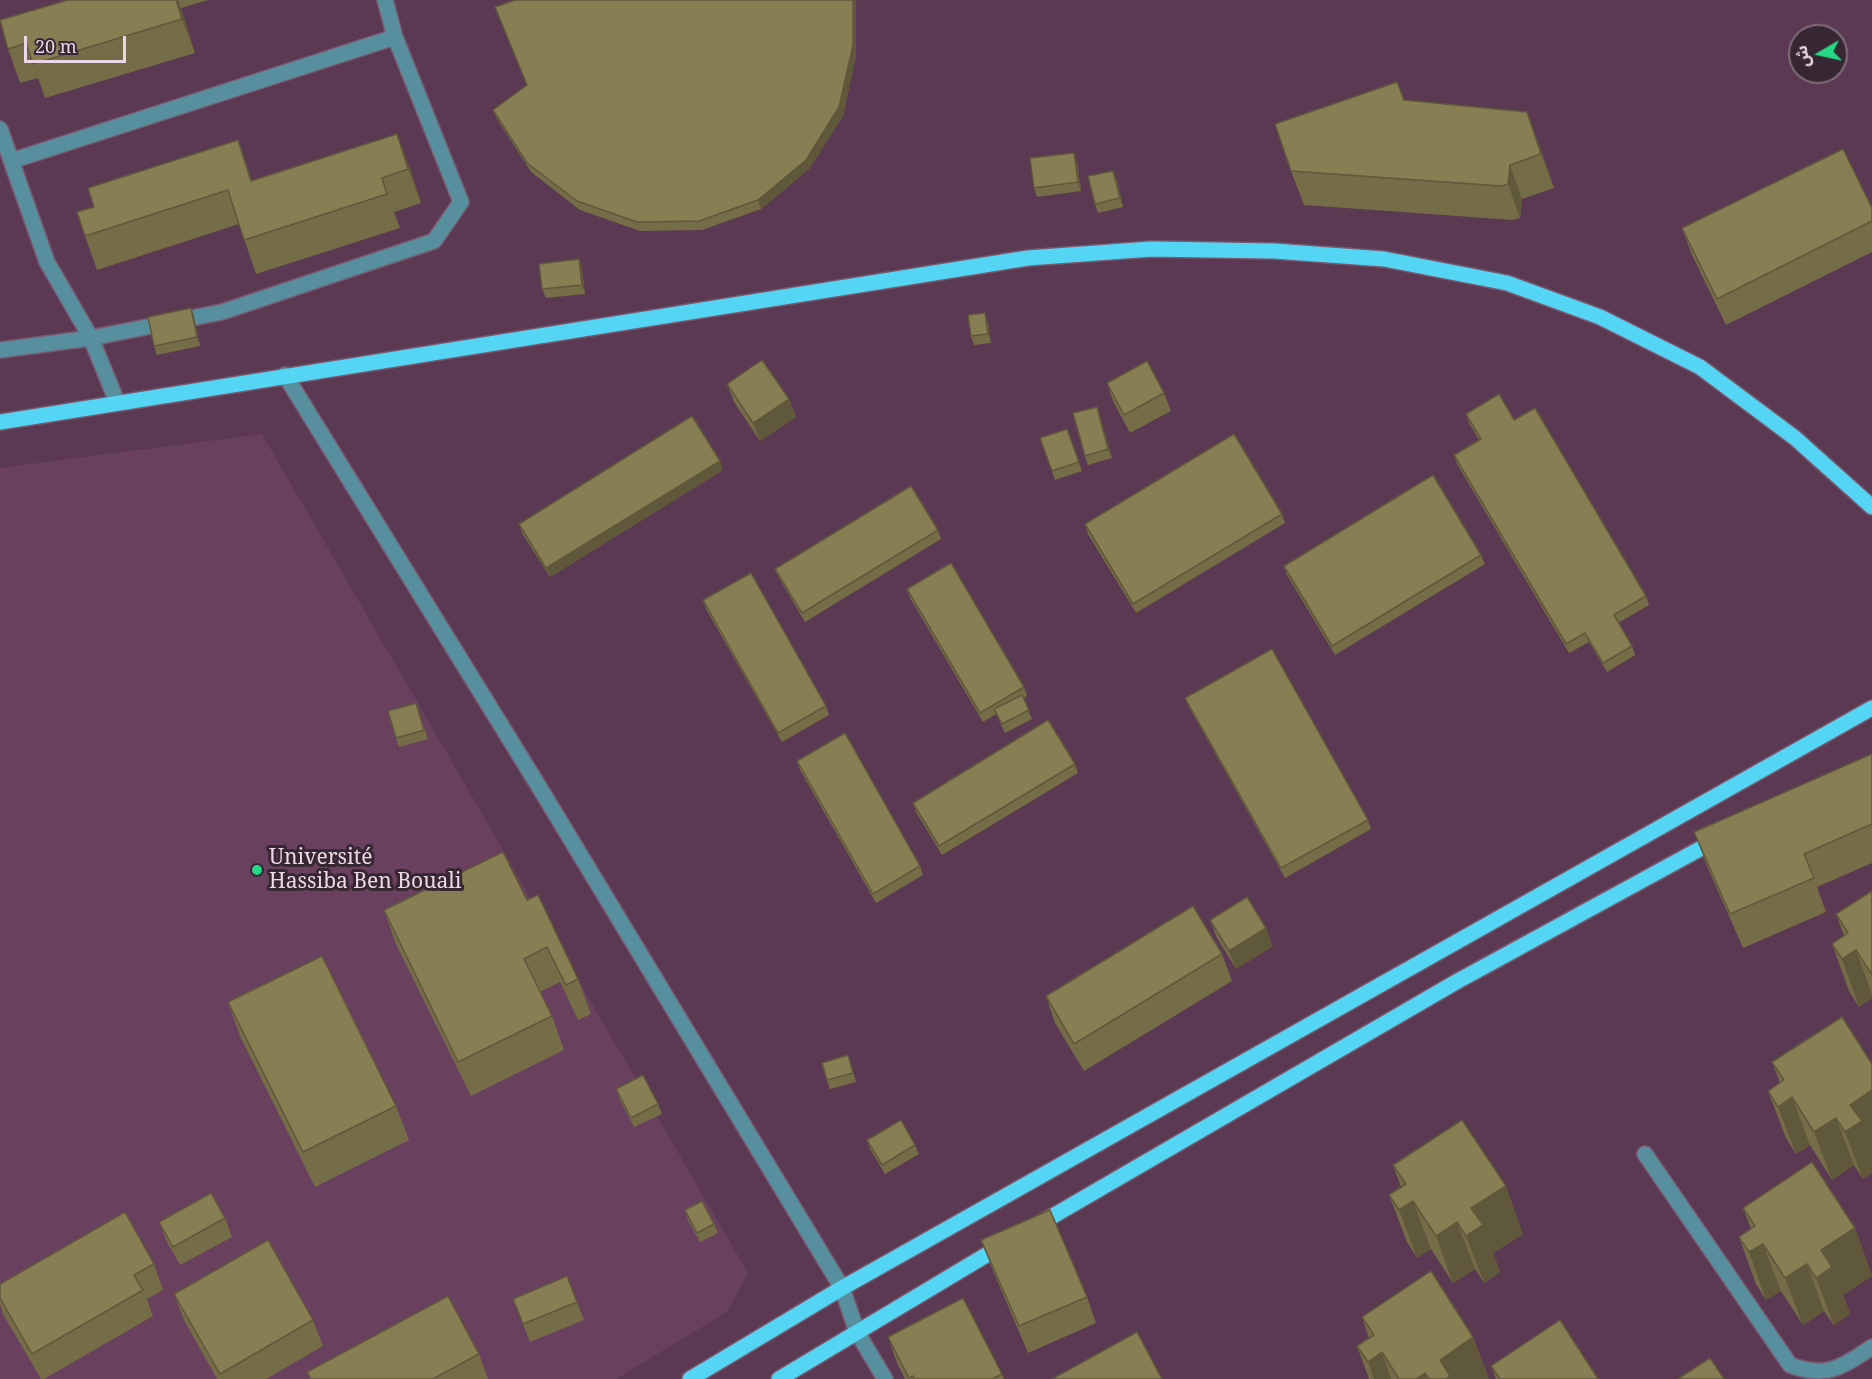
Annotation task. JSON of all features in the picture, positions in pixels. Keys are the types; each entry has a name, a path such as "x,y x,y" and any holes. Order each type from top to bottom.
{"main road":[{"path":"0,422 285,375 758,303 1028,258 1151,249 1274,251 1384,259 1507,283 1600,317 1700,367 1795,438 1872,507"},
{"path":"690,1379 842,1288 1872,708"},
{"path":"779,1379 1017,1237 1456,982 1735,830"}],"street":[{"path":"0,350 91,338 222,312 434,241 461,202 394,36 385,0"},
{"path":"11,161 394,36"},
{"path":"0,129 47,262 91,338 117,402"},
{"path":"285,375 542,790 842,1288 857,1332 885,1379"},
{"path":"1645,1154 1790,1365 1805,1372 1822,1374 1840,1369 1872,1347"}],"shaded area":[{"name":"Université Hassiba Ben Bouali","path":"262,434 748,1273 727,1312 616,1379 0,1379 0,468"}],"building":[{"path":"68,0 176,0 182,19 33,64 26,43 8,49 0,20"},
{"path":"515,0 853,0 853,45 839,107 806,160 758,200 699,221 637,222 577,201 527,163 493,110 527,85 495,7"},
{"path":"1397,82 1404,100 1527,112 1541,154 1510,165 1508,184 1501,186 1291,171 1275,124"},
{"path":"397,134 408,169 382,178 387,194 244,240 228,190 85,236 77,212 94,207 88,188 238,140 251,181"},
{"path":"1843,149 1872,208 1872,221 1717,299 1682,228"},
{"path":"1074,153 1078,182 1034,188 1030,158"},
{"path":"1113,171 1120,198 1095,204 1088,176"},
{"path":"579,259 582,285 542,289 539,264"},
{"path":"191,308 197,337 154,346 148,317"},
{"path":"985,313 988,334 971,336 968,315"},
{"path":"762,360 789,399 753,423 727,384"},
{"path":"1147,361 1164,393 1124,415 1107,383"},
{"path":"1499,394 1514,420 1535,408 1646,596 1614,615 1632,646 1603,663 1585,633 1566,644 1454,455 1481,439 1466,414"},
{"path":"1097,407 1108,449 1085,456 1073,413"},
{"path":"692,416 720,461 546,568 519,524"},
{"path":"1067,429 1079,462 1052,471 1040,438"},
{"path":"1234,434 1282,514 1133,604 1085,524"},
{"path":"1433,475 1481,555 1332,646 1284,566"},
{"path":"911,486 938,530 802,613 775,569"},
{"path":"951,563 1024,687 980,713 907,589"},
{"path":"751,573 826,706 778,733 703,600"},
{"path":"1272,649 1368,820 1281,868 1185,698"},
{"path":"1022,695 1029,710 1002,724 994,709"},
{"path":"416,703 424,730 396,738 388,711"},
{"path":"1048,720 1075,764 939,846 913,803"},
{"path":"845,733 920,866 873,894 797,761"},
{"path":"1872,754 1872,824 1804,854 1814,878 1730,914 1694,832"},
{"path":"503,852 527,900 538,895 578,979 566,985 547,947 524,959 552,1016 458,1062 384,910"},
{"path":"1872,891 1872,975 1856,950 1842,959 1832,944 1848,933 1836,914"},
{"path":"1247,897 1266,928 1229,951 1210,920"},
{"path":"1193,906 1222,954 1074,1044 1046,996"},
{"path":"322,956 396,1106 303,1152 228,1002"},
{"path":"1842,1017 1872,1064 1872,1090 1850,1105 1862,1121 1845,1132 1836,1118 1814,1132 1792,1097 1778,1107 1768,1091 1784,1080 1772,1062"},
{"path":"848,1055 853,1073 827,1080 822,1063"},
{"path":"643,1075 658,1104 631,1118 616,1089"},
{"path":"901,1120 915,1145 882,1165 867,1140"},
{"path":"1462,1120 1506,1186 1471,1208 1483,1225 1466,1236 1457,1222 1436,1236 1413,1201 1399,1210 1389,1195 1406,1184 1393,1165"},
{"path":"1812,1162 1855,1228 1821,1250 1832,1267 1816,1278 1807,1264 1785,1278 1763,1244 1749,1252 1739,1237 1755,1226 1743,1208"},
{"path":"211,1193 225,1218 173,1247 159,1222"},
{"path":"702,1201 714,1224 697,1233 685,1210"},
{"path":"1050,1210 1087,1297 1019,1326 981,1240"},
{"path":"125,1212 154,1264 134,1275 143,1290 32,1354 0,1298 0,1284"},
{"path":"268,1240 313,1320 220,1374 174,1294"},
{"path":"1431,1271 1473,1337 1440,1360 1450,1376 1446,1379 1429,1379 1425,1373 1416,1379 1399,1379 1382,1352 1368,1362 1357,1346 1374,1335 1362,1317"},
{"path":"567,1276 577,1302 523,1324 513,1299"},
{"path":"448,1296 479,1354 433,1379 311,1379 307,1372"},
{"path":"963,1298 1002,1374 992,1379 914,1379 913,1376 909,1378 888,1337"},
{"path":"1560,1320 1598,1379 1500,1379 1491,1366"},
{"path":"1137,1332 1162,1379 1052,1379"},
{"path":"1710,1358 1724,1379 1678,1379"}],"place":[{"name":"Université Hassiba Ben Bouali","path":"257,870"}]}
